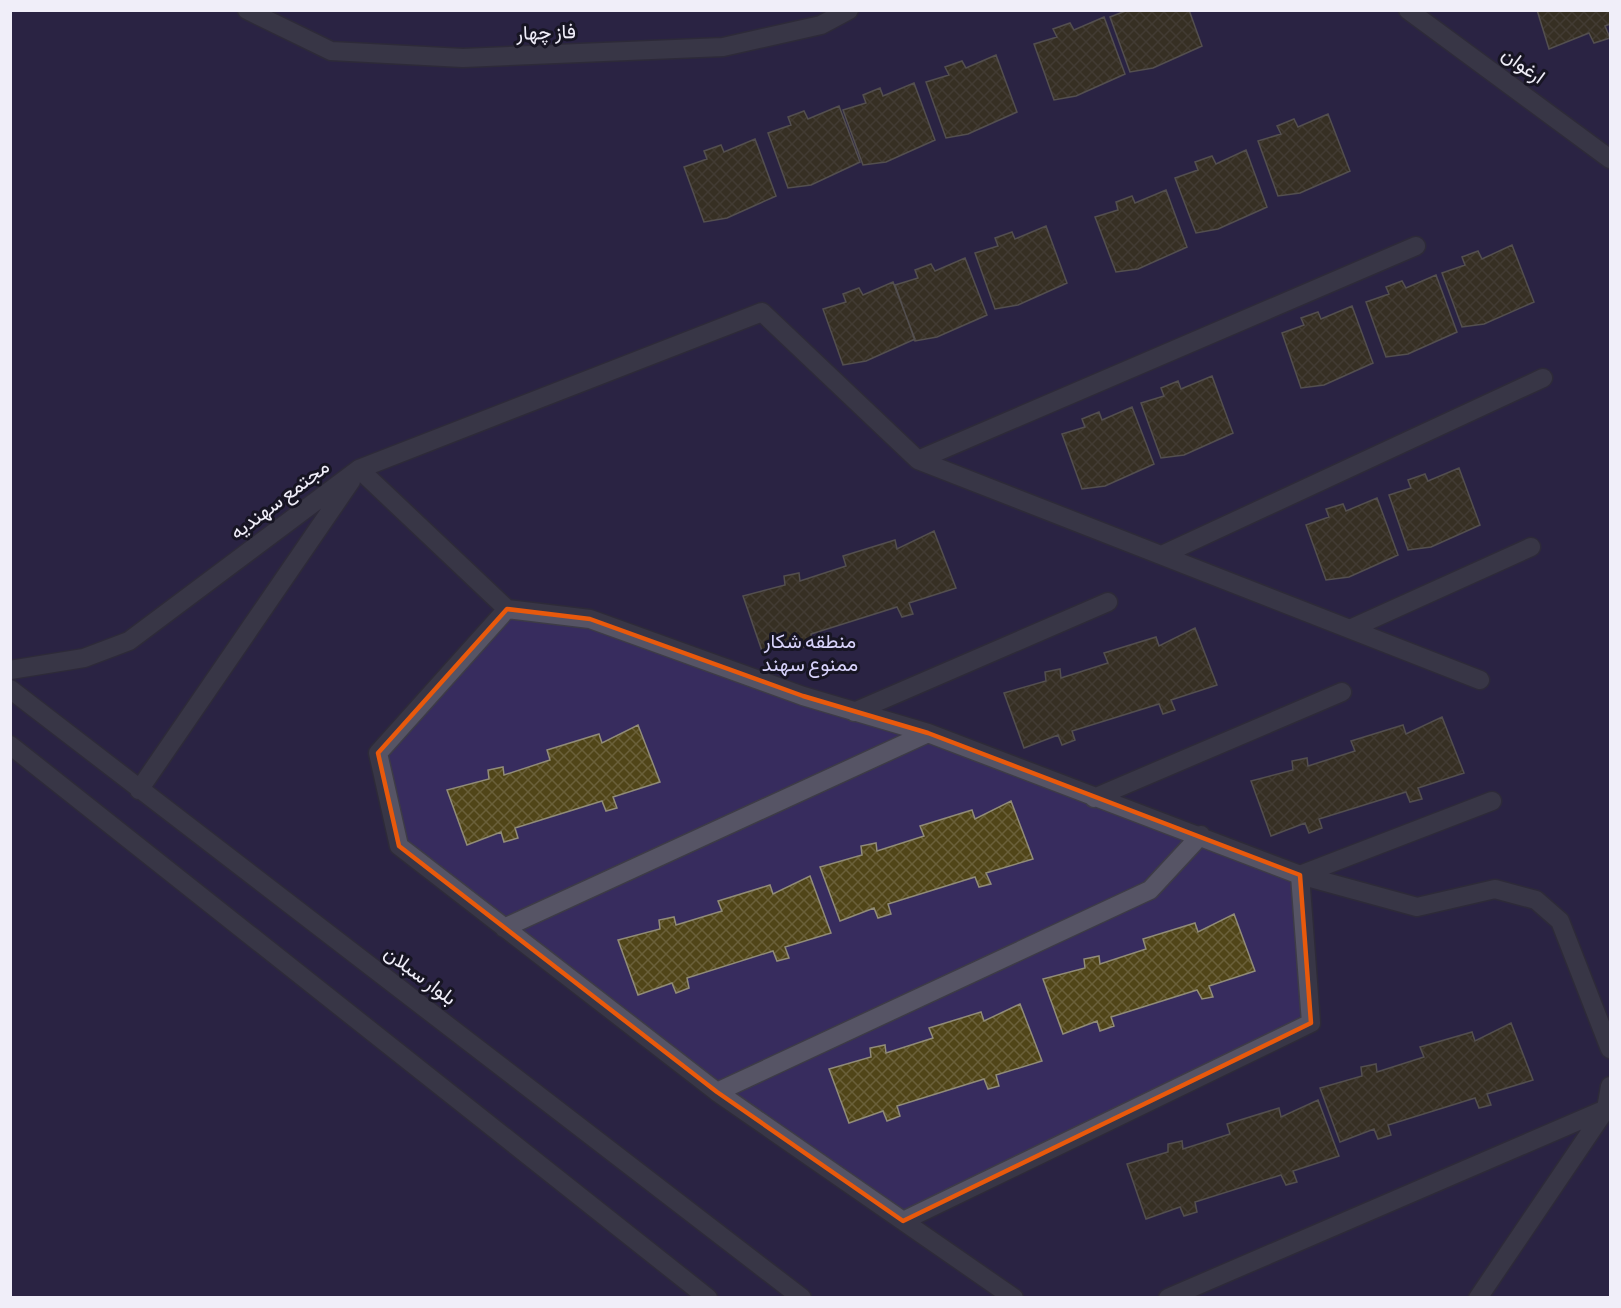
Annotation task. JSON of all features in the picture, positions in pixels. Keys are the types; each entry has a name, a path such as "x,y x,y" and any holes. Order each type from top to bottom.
{"street":[{"name":"فاز چهار","path":"247,10 332,51 464,58 723,47 821,25 849,10"},
{"name":"ارغوان","path":"1408,10 1611,159"},
{"path":"918,460 1416,246"},
{"path":"1480,680 918,460 762,312 359,469 507,609 590,619 803,696 928,733 1094,798 1201,835 1300,875 1417,907 1495,889 1536,900 1560,921 1611,1049"},
{"path":"1162,555 1543,378"},
{"name":"مجتمع سهندیه","path":"10,670 84,658 129,640 359,469"},
{"name":"مجتمع سهندیه","path":"140,790 359,469"},
{"path":"1350,629 1531,547"},
{"path":"854,712 1108,602"},
{"path":"507,609 378,753 399,846 717,1092 1014,1298"},
{"name":"بلوار سبلان","path":"10,689 802,1298"},
{"path":"1094,798 1342,692"},
{"path":"504,928 928,733"},
{"path":"10,745 708,1298"},
{"path":"1300,875 1492,801"},
{"path":"717,1092 1150,890 1201,835"},
{"path":"903,1221 1311,1023 1300,875"},
{"path":"1478,1298 1606,1109 1611,1086"},
{"path":"1168,1298 1606,1109"}],"highlighted area":[{"path":"507,609 590,619 803,696 928,733 1300,875 1311,1023 903,1221 717,1092 399,846 378,753"}],"green space":[{"name":"منطقه شکار ممنوع سهند","path":"11,11 1610,11 1610,1297 11,1297"}],"building":[{"path":"1128,10 1189,10 1202,46 1153,68 1130,72 1110,17"},
{"path":"1537,10 1610,10 1610,24 1605,26 1610,38 1594,43 1589,33 1549,49"},
{"path":"1104,17 1125,74 1076,96 1054,100 1034,44 1057,37 1053,29 1070,23 1074,30"},
{"path":"996,55 1017,112 968,134 946,138 926,82 949,75 945,67 962,61 966,68"},
{"path":"914,83 935,140 886,162 863,165 843,110 866,103 863,95 880,88 883,96"},
{"path":"839,106 860,162 811,185 788,188 768,133 791,125 788,117 804,111 808,119"},
{"path":"1328,114 1350,171 1300,193 1278,196 1258,141 1281,134 1277,126 1294,119 1298,127"},
{"path":"755,139 776,196 727,218 704,222 684,167 707,159 704,151 721,145 724,152"},
{"path":"1246,150 1267,207 1218,229 1196,233 1175,178 1198,170 1195,162 1212,156 1216,164"},
{"path":"1166,190 1187,247 1138,269 1116,272 1095,217 1118,210 1116,202 1132,196 1135,203"},
{"path":"1046,226 1067,283 1018,305 995,309 975,253 998,246 995,238 1012,232 1015,239"},
{"path":"1512,245 1534,302 1484,324 1462,327 1442,273 1465,265 1462,257 1478,251 1482,259"},
{"path":"965,258 987,315 937,337 915,341 895,285 918,278 915,270 931,264 935,271"},
{"path":"1436,275 1457,332 1408,354 1386,357 1366,302 1389,294 1386,287 1402,281 1406,288"},
{"path":"893,282 915,339 866,361 843,365 823,309 846,302 843,294 859,288 863,295"},
{"path":"1352,306 1373,363 1324,385 1301,388 1282,333 1304,325 1301,318 1318,312 1321,319"},
{"path":"1212,376 1233,433 1184,455 1161,458 1141,403 1164,396 1161,388 1178,381 1181,389"},
{"path":"1132,407 1154,464 1105,486 1082,489 1062,434 1085,427 1082,419 1099,412 1102,420"},
{"path":"1459,468 1480,525 1431,547 1408,550 1389,495 1411,488 1408,480 1425,474 1428,481"},
{"path":"1377,498 1398,555 1349,577 1326,580 1306,525 1329,517 1326,509 1343,504 1346,511"},
{"path":"934,531 956,588 909,603 913,614 902,617 897,607 811,634 813,644 800,648 796,638 762,651 743,596 785,585 784,576 799,573 800,581 846,566 843,556 895,540 897,549"},
{"path":"1195,628 1217,685 1171,700 1175,710 1163,714 1159,704 1072,731 1075,740 1062,745 1058,735 1024,748 1004,693 1046,681 1045,672 1060,669 1061,678 1108,663 1104,653 1156,637 1159,646"},
{"path":"1442,717 1464,773 1418,788 1422,799 1410,802 1406,792 1319,819 1322,828 1309,833 1305,823 1271,836 1251,781 1293,770 1292,761 1307,758 1308,766 1355,751 1351,741 1403,725 1406,734"},
{"path":"638,725 660,782 613,797 617,808 606,811 602,801 515,828 518,838 504,842 501,832 467,845 447,790 489,779 488,770 503,767 504,775 550,760 547,750 599,734 602,743"},
{"path":"1011,801 1033,859 986,873 991,884 979,887 975,877 888,904 891,914 878,918 874,908 840,921 820,867 862,855 861,846 876,843 877,851 924,836 920,826 972,810 975,819"},
{"path":"810,876 831,933 785,947 789,958 777,961 773,951 687,978 689,988 676,993 672,983 638,995 618,940 660,929 659,920 674,917 676,925 722,911 718,901 770,885 773,894"},
{"path":"1234,914 1255,971 1209,986 1213,997 1202,999 1197,990 1111,1017 1114,1026 1100,1031 1097,1021 1063,1034 1043,979 1085,968 1084,959 1099,956 1100,964 1146,949 1143,939 1195,923 1198,932"},
{"path":"1020,1004 1042,1061 996,1075 999,1086 988,1089 984,1079 897,1106 900,1116 887,1121 883,1111 849,1123 829,1069 871,1057 870,1048 885,1045 886,1053 933,1038 929,1028 981,1012 984,1021"},
{"path":"1511,1023 1533,1080 1487,1094 1491,1105 1479,1108 1475,1098 1388,1125 1391,1135 1378,1139 1374,1129 1340,1142 1320,1088 1362,1076 1361,1067 1376,1064 1377,1072 1424,1057 1420,1047 1472,1032 1475,1041"},
{"path":"1318,1100 1339,1156 1293,1171 1297,1182 1286,1185 1281,1175 1195,1202 1197,1212 1184,1216 1180,1207 1146,1219 1127,1164 1168,1152 1168,1144 1182,1141 1183,1149 1230,1134 1227,1124 1279,1108 1281,1117"}]}
